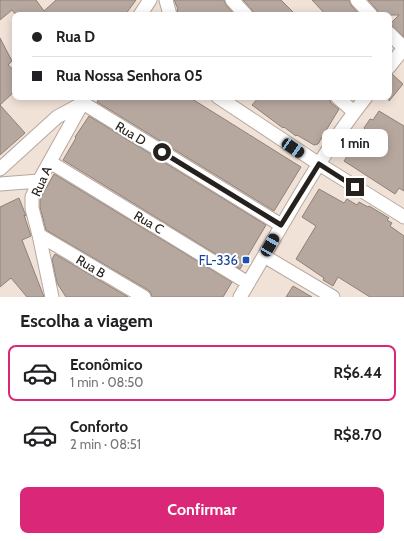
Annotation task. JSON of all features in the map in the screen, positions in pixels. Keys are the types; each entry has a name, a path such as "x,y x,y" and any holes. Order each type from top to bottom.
{"street":[{"path":"142,12 150,0"},
{"path":"166,0 169,12"},
{"path":"232,0 243,12"},
{"path":"357,0 368,12"},
{"path":"392,36 404,48 392,63"},
{"path":"0,169 56,117 85,100"},
{"name":"Rua A","path":"52,297 32,208 32,197 39,181 85,100"},
{"name":"Rua D","path":"85,100 281,225"},
{"path":"223,100 319,164 404,217"},
{"path":"340,100 354,112"},
{"path":"240,297 281,225 319,164 364,100"},
{"name":"Rua C","path":"50,162 248,283"},
{"path":"0,184 39,181"},
{"name":"Rua B","path":"39,235 144,297"},
{"path":"264,256 333,297"}],"building":[{"path":"0,0 36,0 44,11 56,0 136,0 127,12 14,12 12,10 0,20"},
{"path":"174,0 224,0 232,12 178,12 178,9"},
{"path":"243,0 281,0 293,12 253,12"},
{"path":"312,0 349,0 357,12 323,12"},
{"path":"368,0 404,0 404,37 392,26 392,22 399,15 392,15 392,12 378,12"},
{"path":"0,38 12,61 8,65 12,68 12,94 0,105"},
{"path":"392,74 403,84 392,97"},
{"path":"98,100 194,100 301,167 274,211 97,102"},
{"path":"256,100 330,100 331,103 339,109 318,144 314,145 297,135 296,136 284,127 283,128 252,105"},
{"path":"0,105 25,133 0,155"},
{"path":"379,111 404,126 404,191 399,188 395,194 344,161 370,119 373,120"},
{"path":"89,116 266,225 240,269 63,160 76,138 75,137"},
{"path":"54,174 232,282 223,297 152,297 148,290 46,230 40,207 40,199"},
{"path":"319,189 344,203 347,199 357,205 359,202 368,207 369,206 389,218 387,220 392,223 390,226 404,236 404,297 370,297 338,277 333,286 296,259 316,226 302,217"},
{"path":"19,198 26,216 24,215 31,236 22,240 44,297 27,297 11,278 0,287 0,207"},
{"path":"55,254 128,297 66,297 57,283 52,259"},
{"path":"293,286 312,297 286,297"}],"place":[{"name":"FL-336","path":"246,260"}],"route":[{"path":"162,152 281,225 319,164 355,187"}]}
